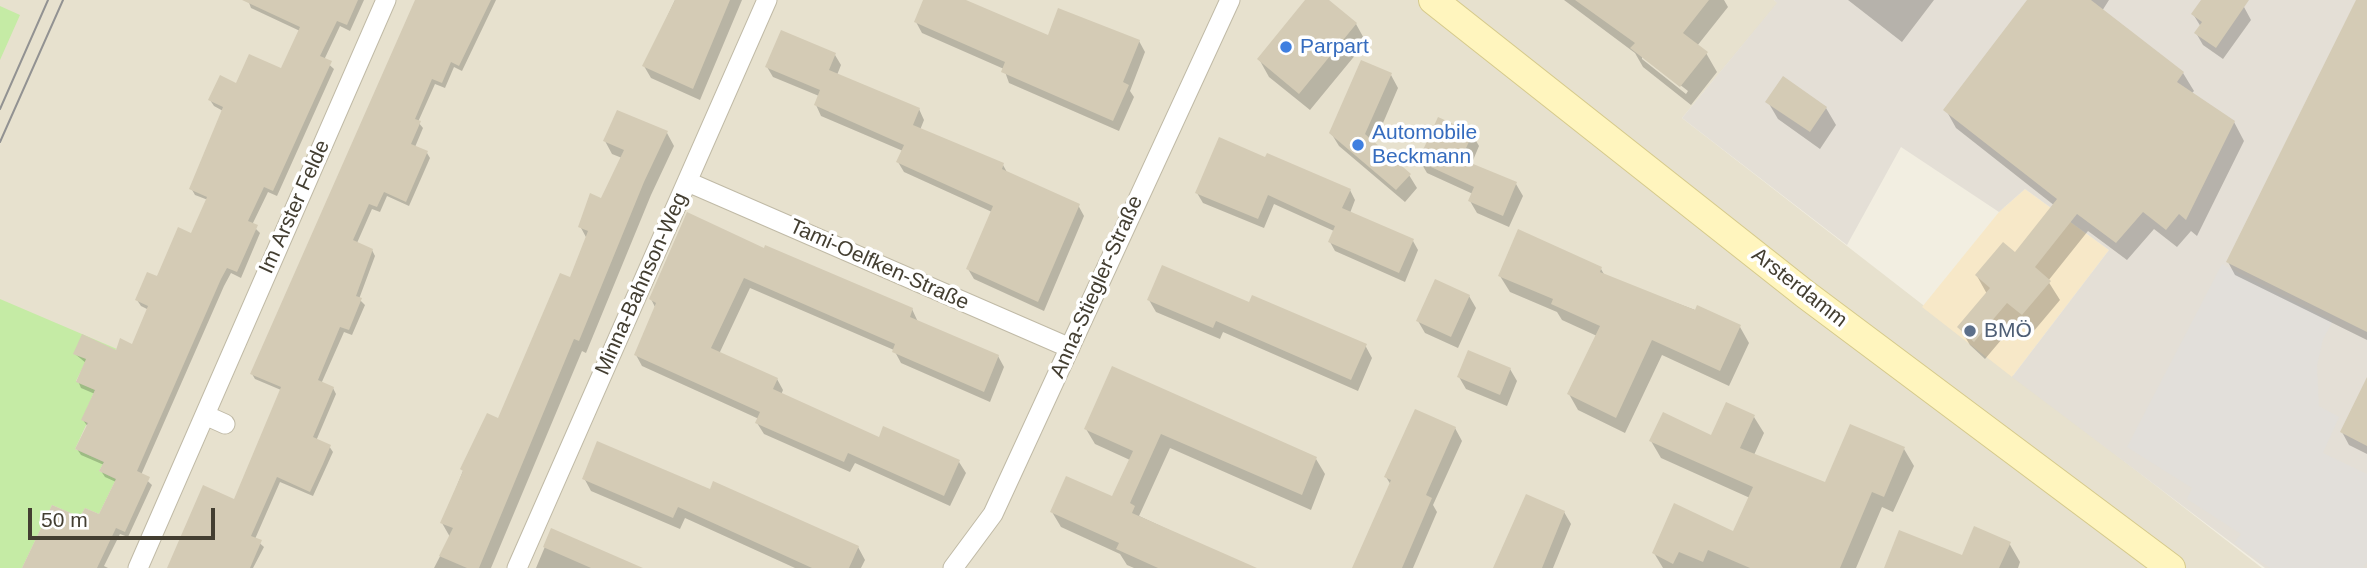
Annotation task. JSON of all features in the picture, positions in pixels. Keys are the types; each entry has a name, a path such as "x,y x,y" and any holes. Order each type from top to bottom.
{"street":[{"name":"Im Arster Felde","path":"138,568 386,0"},
{"name":"Minna-Bahnson-Weg","path":"517,568 767,0"},
{"name":"Anna-Stiegler-Straße","path":"960,566 993,514 1230,0"},
{"name":"Arsterdamm","path":"1433,0 1805,294 2171,568"},
{"name":"Tami-Oelfken-Straße","path":"688,182 1070,348"},
{"path":"205,415 225,425"}],"shaded area":[{"path":"0,0 1774,0 1778,3 1682,118 2262,568 0,568"},
{"path":"1774,0 2367,0 2367,568 2265,568 2012,377 2109,250 2025,189 1999,212 1901,147 1847,245 1682,118 1777,3"},
{"path":"2025,189 2109,250 2012,377 1922,307 1999,212"},
{"path":"2222,264 2333,321 2323,339 2317,366 2319,406 2339,417 2323,453 2367,474 2367,562 2363,568 2270,568 2234,543 2241,534 2187,499 2192,488 2127,447"}],"green space":[{"path":"0,6 20,15 0,60"},
{"path":"0,299 117,349 84,365 76,381 95,390 82,420 87,423 75,449 104,462 99,471 116,479 99,514 85,508 80,517 52,505 22,568 0,568"}],"building":[{"path":"242,0 358,0 347,25 337,21 320,56 332,61 273,191 264,187 248,221 258,225 237,272 227,268 221,279 137,471 150,477 125,532 116,528 97,568 22,568 52,505 80,517 85,508 99,514 116,479 99,471 104,462 75,449 88,423 81,420 95,390 76,382 86,359 73,354 82,334 116,350 120,338 132,344 148,306 135,300 147,272 157,276 178,227 191,233 207,197 189,189 223,107 208,100 220,75 236,83 249,54 281,68 300,27"},
{"path":"415,0 491,0 459,66 451,62 442,83 432,79 415,119 421,121 411,144 428,151 406,202 384,192 377,207 369,204 353,240 373,249 356,296 362,298 349,330 340,327 318,380 334,387 313,437 331,445 323,464 310,492 277,477 251,536 262,540 250,568 167,568 203,485 234,499 281,387 250,374"},
{"path":"675,0 730,0 693,89 642,66"},
{"path":"923,0 966,0 1048,35 1058,8 1140,40 1123,82 1129,85 1113,121 1001,72 1005,62 914,22"},
{"path":"1305,0 1329,0 1357,23 1299,94 1257,59"},
{"path":"1575,0 1709,0 1683,33 1708,52 1680,87 1630,48 1635,43"},
{"path":"2027,0 2091,0 2184,72 2177,82 2235,121 2186,220 2179,214 2166,230 2143,212 2116,243 2077,214 2035,267 2051,281 2022,315 2007,303 1974,342 1957,327 1990,288 1975,275 2003,242 2015,252 2057,199 1943,110"},
{"path":"2201,0 2249,0 2216,48 2194,33 2202,22 2191,14"},
{"path":"2356,0 2367,0 2367,332 2226,262"},
{"path":"781,30 836,53 829,70 920,108 913,125 1004,163 1002,169 1080,204 1038,302 966,269 993,206 896,162 904,145 814,105 820,90 765,67"},
{"path":"1361,60 1392,73 1365,134 1411,174 1396,190 1329,133"},
{"path":"1783,76 1827,107 1810,132 1765,102"},
{"path":"617,110 668,131 644,182 579,341 574,339 479,568 467,568 439,556 453,528 440,523 463,471 460,469 487,413 498,418 560,273 570,277 588,231 578,227 590,193 601,198 624,150 603,141"},
{"path":"1438,117 1473,133 1461,159 1517,182 1503,216 1468,201 1474,187 1418,161"},
{"path":"1219,137 1265,157 1267,153 1351,189 1342,208 1414,239 1399,273 1328,242 1335,226 1268,195 1258,219 1195,193"},
{"path":"687,212 764,248 765,245 913,308 910,317 999,355 984,392 892,352 895,344 744,278 711,348 778,378 773,389 879,437 883,426 960,460 944,496 848,453 844,462 755,423 760,412 634,355 656,303 649,299"},
{"path":"1518,229 1602,267 1600,272 1695,310 1697,305 1741,325 1720,371 1652,340 1616,418 1567,394 1600,326 1551,304 1553,299 1498,276"},
{"path":"1162,265 1249,302 1252,295 1367,344 1351,380 1216,321 1213,328 1147,300"},
{"path":"1435,279 1470,295 1451,337 1416,321"},
{"path":"1468,350 1511,368 1500,395 1457,377"},
{"path":"1112,366 1317,457 1302,495 1161,434 1130,503 1135,506 1132,513 1257,568 1158,568 1116,549 1119,543 1050,512 1066,476 1112,496 1133,451 1084,429"},
{"path":"2367,377 2367,446 2340,432"},
{"path":"1726,402 1755,415 1740,448 1825,482 1850,424 1905,447 1884,497 1872,492 1840,568 1750,568 1708,550 1703,562 1679,552 1673,564 1652,553 1674,503 1733,531 1753,487 1649,441 1663,412 1711,435"},
{"path":"1415,409 1456,427 1426,495 1432,498 1402,568 1352,568 1391,480 1384,477"},
{"path":"597,441 710,489 713,481 859,546 849,568 812,568 678,507 673,518 582,479"},
{"path":"1526,494 1565,511 1542,568 1493,568"},
{"path":"1974,526 2011,542 1999,568 1884,568 1899,530 1962,555"},
{"path":"551,528 643,568 591,568 543,547"}],"tram line":[{"path":"0,109 48,0"},
{"path":"0,142 63,0"}],"place":[{"name":"Parpart","path":"1286,47"},
{"name":"Automobile Beckmann","path":"1358,145"},
{"name":"BMÖ","path":"1970,331"}]}
